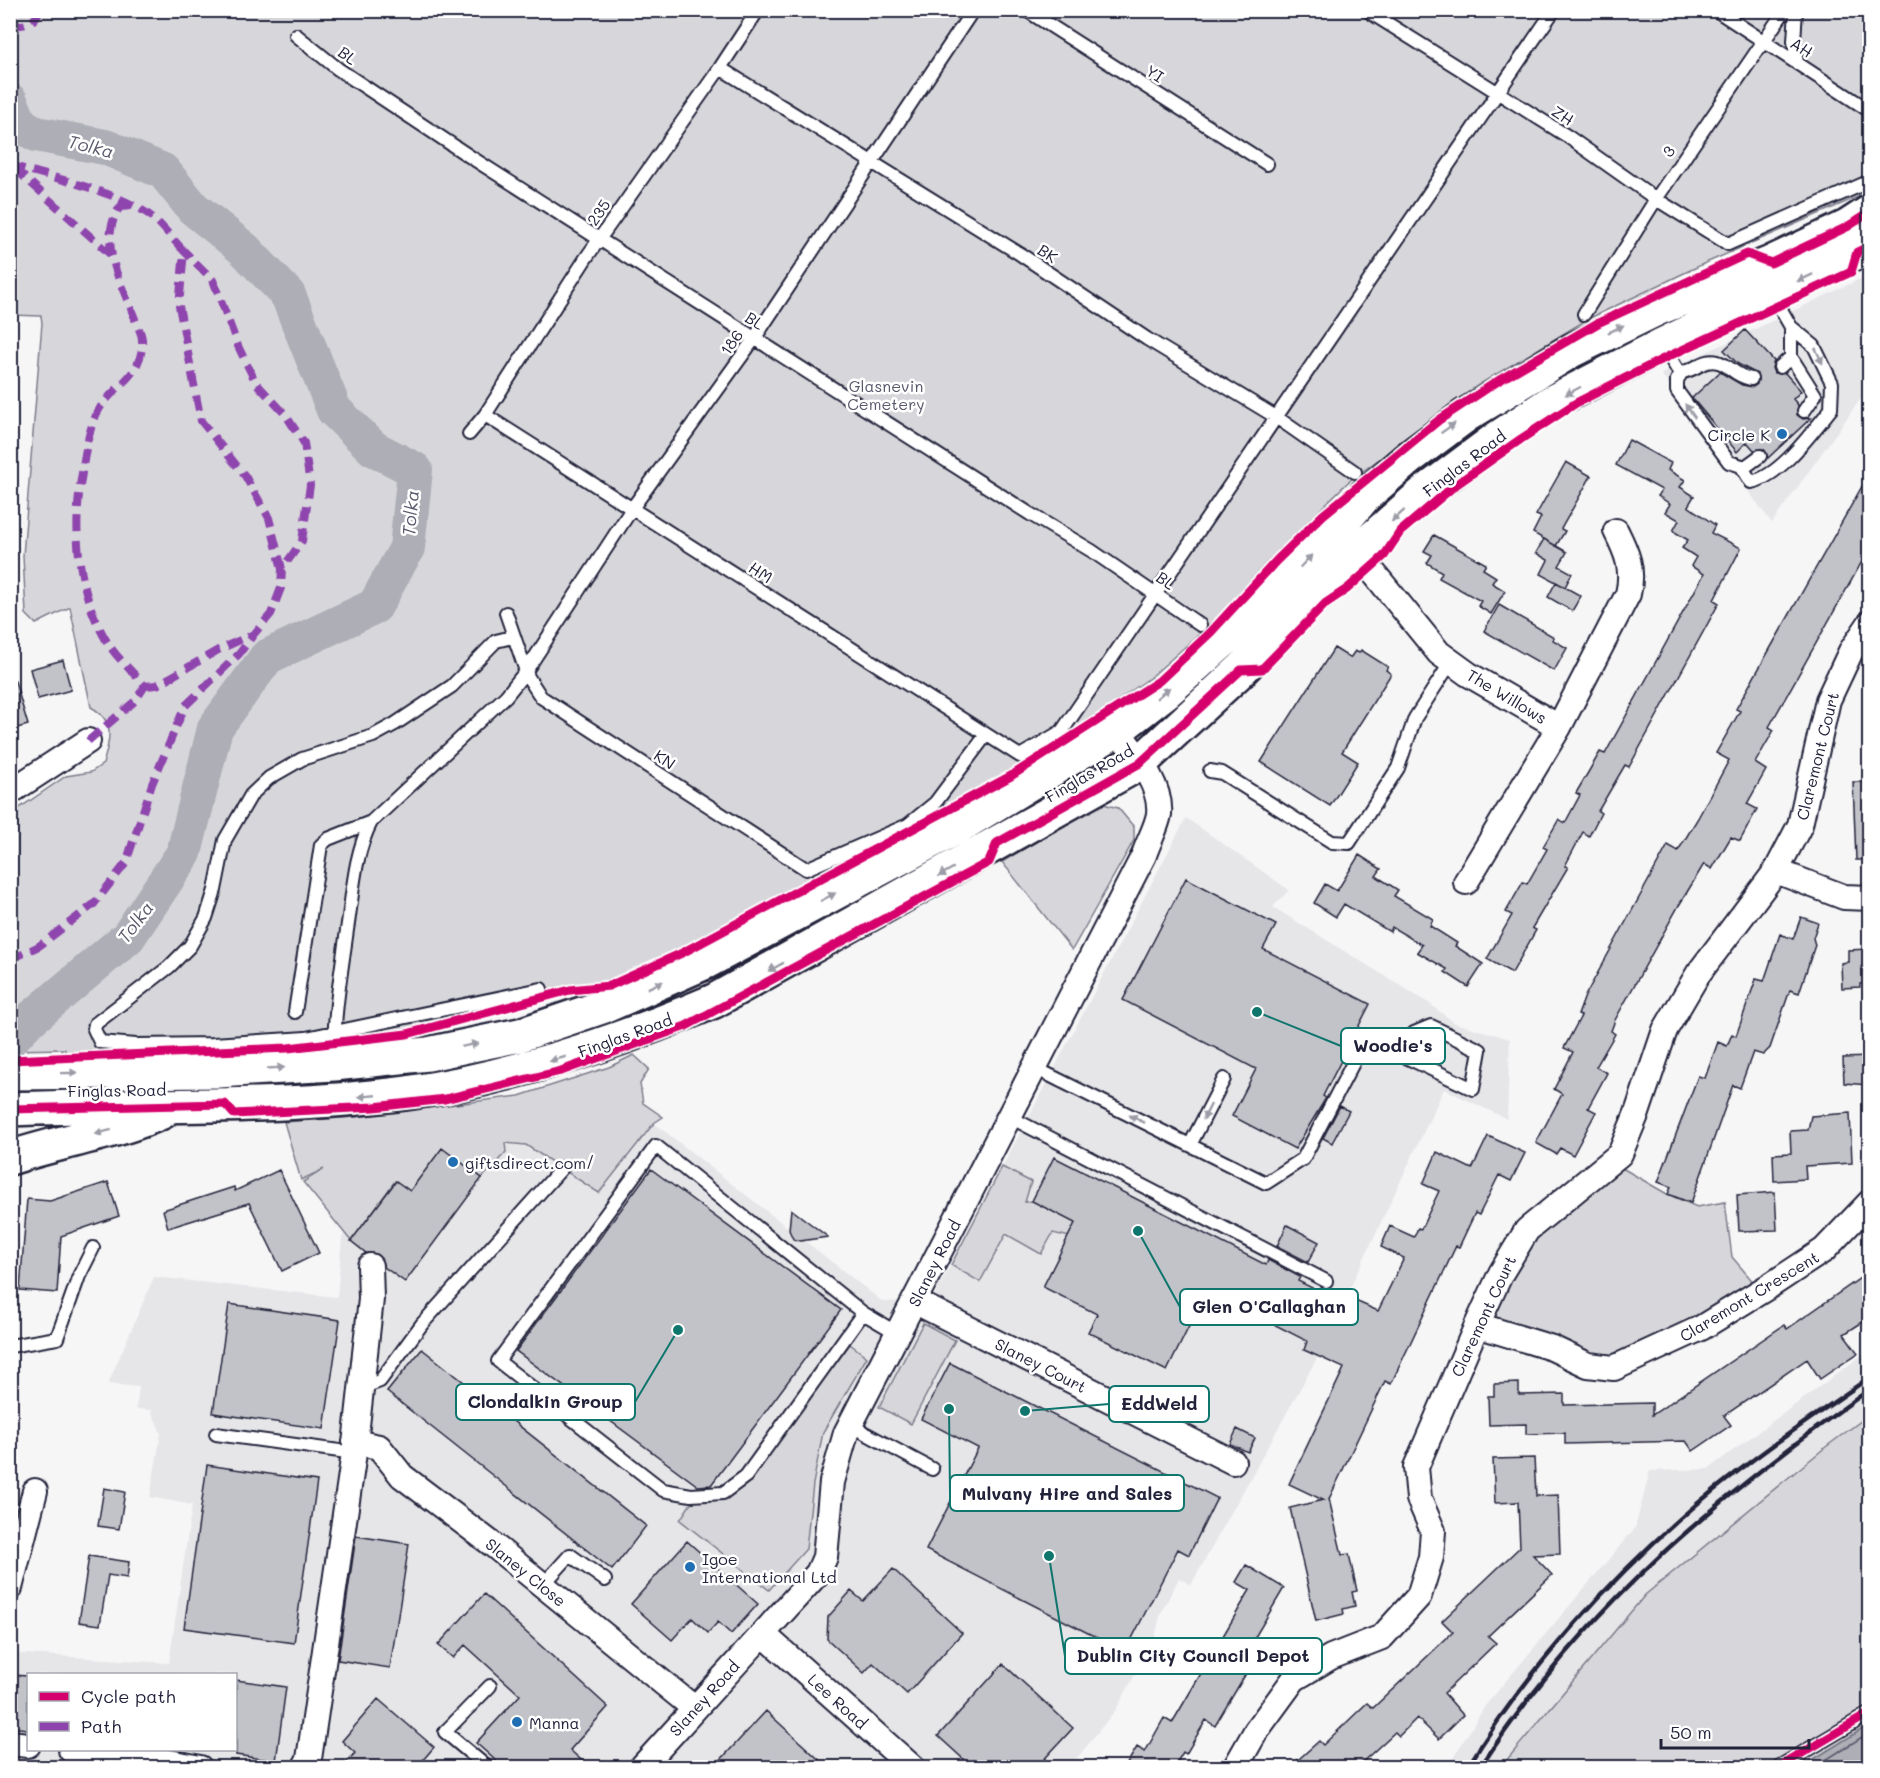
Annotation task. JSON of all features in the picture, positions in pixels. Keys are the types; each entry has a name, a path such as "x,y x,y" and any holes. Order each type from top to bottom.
{"main road":[{"name":"Finglas Road","path":"10,1073 218,1071 334,1065 428,1054 520,1035 608,1005 706,962 948,833 1118,730 1167,691 1257,611 1347,540 1421,495 1496,439 1550,403 1662,345 1772,293 1868,225"},
{"name":"Finglas Road","path":"10,1109 322,1100 404,1093 505,1073 561,1058 647,1029 714,1001 1140,763 1240,670 1347,540 1365,496 1434,438 1571,351 1657,309 1772,263 1847,227 1868,225"},
{"path":"10,1158 64,1141 137,1123 177,1104"}],"street":[{"path":"1559,727 1628,594 1630,562 1616,531"},
{"name":"The Willows","path":"1347,540 1439,653 1559,727 1466,882"},
{"name":"Claremont Court","path":"1235,1767 1256,1731 1294,1679 1331,1657 1382,1637 1419,1596 1431,1557 1433,1531 1419,1499 1416,1467 1501,1273 1527,1230 1620,1154 1637,1113 1665,1030 1698,974 1776,872 1800,825 1828,700 1851,651 1869,623"},
{"name":"Slaney Road","path":"641,1767 818,1573 825,1557 832,1482 850,1425 1144,855 1159,816 1158,799 1140,763 1118,730"},
{"path":"10,792 88,741"},
{"path":"1776,872 1844,897 1869,898"},
{"name":"Claremont Crescent","path":"1477,1325 1552,1348 1588,1365 1614,1368 1701,1328 1771,1285 1824,1250 1869,1202"},
{"path":"304,1767 309,1759 355,1448 371,1299 370,1266"},
{"name":"Slaney Court","path":"914,1301 1233,1462"},
{"name":"Slaney Close","path":"355,1448 379,1448 402,1476 543,1585 694,1708"},
{"path":"10,1588 35,1491"},
{"name":"Lee Road","path":"763,1634 913,1767"},
{"path":"10,1743 27,1745"},
{"path":"88,1751 200,1767"}],"lane":[{"name":"235","path":"469,435 485,415 662,147 720,68 758,10"},
{"name":"186","path":"371,822 506,696 529,666 633,507 754,339 870,161 973,10"},
{"name":"YI","path":"1026,10 1267,164"},
{"path":"1156,592 1554,10"},
{"name":"AH","path":"1716,10 1869,109"},
{"name":"3","path":"1584,314 1656,199 1785,10"},
{"path":"1796,10 1794,41 1797,63"},
{"name":"ZH","path":"1371,13 1498,92 1656,199 1728,244 1869,181"},
{"name":"BL","path":"296,35 338,69 599,240 1156,592 1200,625"},
{"name":"BK","path":"720,68 1020,254 1147,339 1276,417 1354,472"},
{"path":"1751,379 1738,377 1719,362 1704,362 1682,372 1677,380 1677,391 1685,405 1729,462 1742,467 1751,482 1761,480 1776,470 1831,409 1832,383 1814,346 1791,327 1772,293"},
{"path":"1791,327 1791,357 1815,395 1804,411"},
{"path":"1662,345 1677,369 1682,372"},
{"path":"1779,367 1791,357"},
{"name":"HM","path":"485,415 633,507 1020,756 1062,731 1156,592"},
{"path":"1742,467 1760,456"},
{"name":"KN","path":"506,613 512,637 529,666 541,697 806,869 908,825 935,804 986,735"},
{"path":"512,637 495,641 452,686 395,724 373,736 302,759 269,778 251,795 225,840 212,900 190,946 169,967 95,1024 94,1036 100,1041 136,1045 213,1044 306,1038 541,989"},
{"path":"1210,771 1222,773 1332,842 1349,843 1398,768 1415,718 1451,662"},
{"path":"334,1065 333,1033 359,853 371,822"},
{"path":"295,1012 321,845 328,839 371,822"},
{"path":"1033,1067 1266,1183 1303,1159 1366,1038 1401,1056 1473,1089 1480,1050 1431,1026 1413,1032 1401,1056"},
{"path":"1190,1145 1224,1078"},
{"path":"1008,1116 1326,1281"},
{"path":"863,1313 746,1476 723,1493 691,1495 663,1490 498,1361 656,1146 863,1313 897,1333"},
{"path":"361,1388 380,1381 422,1324 562,1168"},
{"path":"10,1346 57,1338 79,1276 93,1248"},
{"path":"850,1425 932,1469"},
{"path":"216,1434 355,1448"},
{"path":"543,1585 570,1555 605,1580"},
{"path":"488,1767 445,1731 490,1686"},
{"path":"1777,1767 1869,1713"}],"shaded area":[{"path":"1862,278 1869,290 1869,387 1772,523 1661,374"},
{"path":"1186,818 1289,890 1273,907 1427,1002 1455,1023 1510,1039 1507,1119 1444,1089 1316,1360 1191,1585 1179,1578 1161,1613 1154,1640 1117,1708 1070,1767 11,1767 10,1653 169,1663 192,1505 150,1497 161,1433 151,1410 136,1409 139,1387 108,1384 154,1277 337,1297 342,1237 396,1163 449,1134 526,1145 599,1192 654,1123 883,1302 932,1300"},
{"path":"1869,1350 1869,1415 1827,1446 1645,1595 1500,1767 1447,1768 1485,1706 1635,1528 1650,1471 1708,1469"}],"green space":[{"name":"Glasnevin Cemetery","path":"11,11 1869,11 1869,192 1701,265 1588,319 1478,385 1347,483 1266,563 1213,622 1151,677 1067,736 1009,773 819,879 680,950 609,983 569,989 407,1034 288,1048 64,1057 65,1049 11,1050 11,814 66,776 91,772 103,764 109,732 104,718 91,707 70,607 36,624 26,614 23,556 42,323 41,316 11,315"},
{"path":"1100,803 1118,808 1134,827 1134,840 1072,950 1002,862"},
{"path":"634,1055 649,1069 640,1084 643,1103 663,1117 654,1123 599,1193 526,1145 505,1143 506,1152 482,1178 441,1150 410,1191 395,1181 351,1241 303,1182 324,1169 301,1180 284,1122 355,1117 519,1096 609,1067"},
{"path":"1610,1161 1667,1194 1697,1207 1725,1202 1732,1257 1761,1291 1613,1368 1477,1325 1502,1273"},
{"path":"1002,1167 1031,1182 1025,1202 1032,1201 1130,1251 1053,1233 1041,1254 1006,1234 980,1282 951,1265"},
{"path":"923,1323 955,1340 911,1424 879,1407"},
{"path":"850,1344 867,1357 823,1432 813,1484 806,1549 769,1590 680,1520 693,1500 721,1500 749,1480"},
{"path":"1869,1415 1869,1725 1801,1767 1500,1768 1645,1595 1827,1446"}],"water":[{"path":"1869,1725 1869,1764 1865,1767 1801,1767"}],"building":[{"path":"1745,330 1774,361 1772,368 1774,373 1785,373 1801,391 1793,399 1798,405 1797,415 1803,419 1811,418 1768,458 1764,449 1754,450 1747,442 1737,452 1692,398 1720,372 1742,385 1753,387 1757,384 1757,374 1738,364 1724,350"},
{"path":"1629,440 1671,463 1668,470 1685,480 1680,487 1694,496 1688,506 1715,525 1711,533 1741,548 1714,600 1719,603 1629,767 1625,765 1598,811 1601,813 1589,836 1583,832 1565,866 1568,867 1532,928 1536,930 1512,973 1487,959 1512,915 1506,912 1523,882 1527,884 1547,849 1543,847 1559,819 1565,823 1580,795 1576,793 1600,752 1605,754 1704,574 1691,566 1696,557 1682,548 1688,540 1673,531 1679,520 1665,512 1670,504 1658,496 1662,490 1616,465"},
{"path":"1566,462 1591,476 1561,529 1565,531 1556,546 1533,533 1541,517 1536,515"},
{"path":"1869,474 1869,549 1769,727 1774,730 1755,763 1766,770 1747,804 1757,809 1740,841 1731,837 1712,869 1704,864 1678,907 1615,1020 1611,1031 1615,1034 1596,1067 1607,1073 1588,1108 1596,1112 1573,1155 1560,1148 1556,1154 1536,1143 1562,1094 1554,1089 1573,1052 1564,1048 1581,1016 1578,1015 1585,996 1668,845 1678,851 1698,818 1729,760 1716,753 1740,711 1736,709"},
{"path":"1434,535 1486,564 1483,569 1496,577 1492,583 1505,591 1491,614 1478,606 1481,601 1439,578 1442,572 1427,563 1432,555 1424,551"},
{"path":"1544,539 1567,552 1559,566 1572,573 1565,587 1541,574 1548,560 1536,553"},
{"path":"1556,582 1581,596 1572,611 1548,597"},
{"path":"1499,605 1554,637 1553,640 1567,648 1554,671 1484,631"},
{"path":"1334,648 1350,658 1355,651 1359,653 1361,650 1388,667 1386,670 1391,674 1342,752 1358,762 1330,806 1261,762"},
{"path":"63,660 71,690 38,699 30,669"},
{"path":"15,681 28,725 10,730 10,682"},
{"path":"1853,782 1869,782 1869,860 1856,860"},
{"path":"1359,855 1381,869 1376,876 1398,890 1394,896 1433,919 1430,926 1457,943 1455,946 1483,964 1468,987 1445,972 1447,969 1417,952 1422,945 1392,927 1390,932 1344,904 1336,917 1314,903 1325,884 1337,891"},
{"path":"1186,878 1276,925 1263,949 1370,1004 1323,1096 1326,1098 1295,1149 1232,1116 1256,1069 1123,1000"},
{"path":"1801,917 1818,923 1813,938 1815,945 1799,993 1790,990 1770,1048 1763,1055 1753,1052 1740,1088 1733,1085 1691,1203 1668,1194 1671,1187 1658,1182 1698,1076 1705,1078 1718,1042 1727,1046 1732,1034 1736,1036 1756,979 1764,981 1780,934 1793,939"},
{"path":"1869,949 1869,983 1860,984 1860,987 1842,988 1841,963 1848,962 1848,950"},
{"path":"1869,1057 1869,1085 1844,1083 1843,1058"},
{"path":"1340,1106 1349,1111 1332,1143 1323,1138"},
{"path":"1850,1113 1852,1163 1805,1166 1806,1179 1774,1181 1773,1154 1791,1153 1790,1131 1808,1130 1811,1116"},
{"path":"1488,1136 1525,1153 1511,1181 1499,1175 1479,1215 1475,1213 1459,1247 1456,1246 1391,1384 1385,1381 1329,1499 1342,1555 1349,1554 1357,1591 1352,1592 1355,1606 1343,1609 1344,1614 1316,1621 1290,1508 1323,1500 1289,1484 1344,1368 1304,1350 1307,1341 1207,1290 1167,1371 1088,1332 1097,1314 1043,1287 1075,1223 1032,1201 1054,1157 1266,1265 1268,1260 1300,1277 1298,1281 1330,1297 1333,1291 1378,1311 1404,1258 1381,1247 1390,1226 1414,1237 1418,1228 1421,1229 1439,1191 1423,1184 1437,1152 1472,1169"},
{"path":"442,1148 482,1178 405,1282 384,1267 377,1254 366,1253 351,1241 396,1181 410,1191"},
{"path":"651,1169 841,1310 711,1485 698,1486 516,1351"},
{"path":"279,1170 319,1253 282,1271 249,1203 168,1228 163,1210 234,1187 235,1191"},
{"path":"108,1182 119,1216 61,1236 57,1293 20,1290 27,1199 50,1201"},
{"path":"1775,1192 1777,1230 1739,1231 1737,1195"},
{"path":"791,1209 828,1237 800,1241 793,1239 789,1230"},
{"path":"1287,1225 1319,1242 1308,1262 1277,1246"},
{"path":"1869,1272 1869,1318 1844,1334 1858,1353 1820,1379 1807,1359 1724,1416 1731,1425 1693,1451 1686,1441 1565,1444 1565,1433 1526,1434 1526,1424 1489,1425 1488,1396 1494,1396 1494,1384 1519,1383 1519,1395 1564,1394 1564,1405 1652,1403 1652,1415 1784,1325 1787,1329"},
{"path":"229,1304 340,1320 324,1429 213,1413"},
{"path":"422,1349 646,1526 612,1570 387,1392"},
{"path":"950,1363 1217,1498 1189,1555 1178,1549 1125,1652 926,1550 978,1448 921,1419"},
{"path":"1237,1429 1255,1438 1248,1452 1230,1444"},
{"path":"1534,1458 1536,1496 1558,1495 1560,1554 1533,1555 1552,1575 1488,1636 1496,1643 1444,1693 1463,1715 1439,1739 1417,1718 1399,1736 1395,1732 1357,1767 1290,1767 1319,1741 1323,1745 1367,1703 1373,1708 1453,1632 1442,1621 1520,1547 1518,1502 1495,1503 1493,1459"},
{"path":"207,1465 317,1481 294,1643 184,1628"},
{"path":"104,1488 125,1492 119,1529 98,1526"},
{"path":"356,1536 409,1544 390,1668 338,1660"},
{"name":"Igoe International Ltd","path":"687,1541 758,1604 731,1634 718,1622 708,1633 692,1618 672,1640 631,1604"},
{"path":"89,1556 129,1562 127,1578 108,1575 100,1625 79,1622"},
{"path":"1246,1565 1284,1588 1255,1637 1264,1643 1215,1726 1206,1720 1186,1754 1183,1752 1174,1767 1125,1767 1137,1747 1145,1752 1164,1718 1172,1723 1250,1590 1236,1582"},
{"path":"893,1569 962,1633 907,1694 873,1663 864,1673 827,1639 828,1617 851,1591 863,1601"},
{"path":"484,1594 608,1707 570,1750 589,1767 503,1767 476,1743 520,1695 465,1645 453,1658 438,1645"},
{"path":"1003,1664 1073,1728 1037,1767 972,1767 938,1736"},
{"path":"10,1675 27,1676 27,1729 10,1727"},
{"path":"237,1680 286,1687 276,1761 236,1755"},
{"path":"378,1699 434,1747 417,1767 342,1767 355,1753 342,1741"},
{"path":"766,1711 827,1767 714,1767"}],"waterway":[{"name":"Tolka","path":"10,101 20,124 36,134 105,147 163,171 193,208 244,249 288,295 334,410 373,448 415,470 407,548 375,606 267,657 215,728 184,853 128,937 26,1023 10,1040"}],"railway":[{"path":"1467,1768 1543,1661 1602,1594 1633,1563 1718,1487 1870,1377"},
{"path":"1480,1768 1520,1710 1563,1656 1608,1606 1656,1559 1759,1472 1870,1389"}],"marked path":[{"path":"10,25 30,23 38,14 36,10"},
{"path":"10,165 84,186 123,200 152,217 184,251 179,306 201,421 245,476 269,518 282,569 302,541 310,485 304,443 285,414 256,383 238,346 213,280 184,251"},
{"path":"14,168 110,254"},
{"path":"88,741 135,701 145,686 113,651 98,625 84,583 78,539 79,495 90,431 100,408 134,370 141,352 141,335 118,277 110,234 113,220 120,207 133,206"},
{"path":"145,686 157,685 220,649 254,634 271,614 281,588 282,569"},
{"path":"10,960 39,946 94,904 126,863 152,784 185,706 239,654 254,634"}],"cycle path":[{"path":"10,1060 288,1048 407,1034 570,990 609,986 682,953 1011,776 1159,681 1211,632 1277,560 1323,515 1439,420 1498,381 1598,323 1747,254 1771,263 1847,227 1870,212"},
{"path":"10,1109 225,1104 234,1114 374,1107 445,1099 561,1071 686,1026 989,862 997,843 1140,763 1241,670 1262,669 1326,603 1347,589 1384,556 1400,532 1454,486 1521,439 1576,403 1669,356 1851,272 1857,252 1870,246"},
{"path":"1777,1768 1870,1713"}],"place":[{"name":"Circle K","path":"1782,434"},
{"name":"Woodie's","path":"1257,1012"},
{"name":"giftsdirect.com/","path":"453,1162"},
{"name":"Glen O'Callaghan","path":"1138,1231"},
{"name":"Clondalkin Group","path":"678,1330"},
{"name":"Mulvany Hire and Sales","path":"949,1409"},
{"name":"EddWeld","path":"1025,1411"},
{"name":"Dublin City Council Depot","path":"1049,1556"},
{"name":"Igoe International Ltd","path":"690,1567"},
{"name":"Manna","path":"517,1722"}]}
